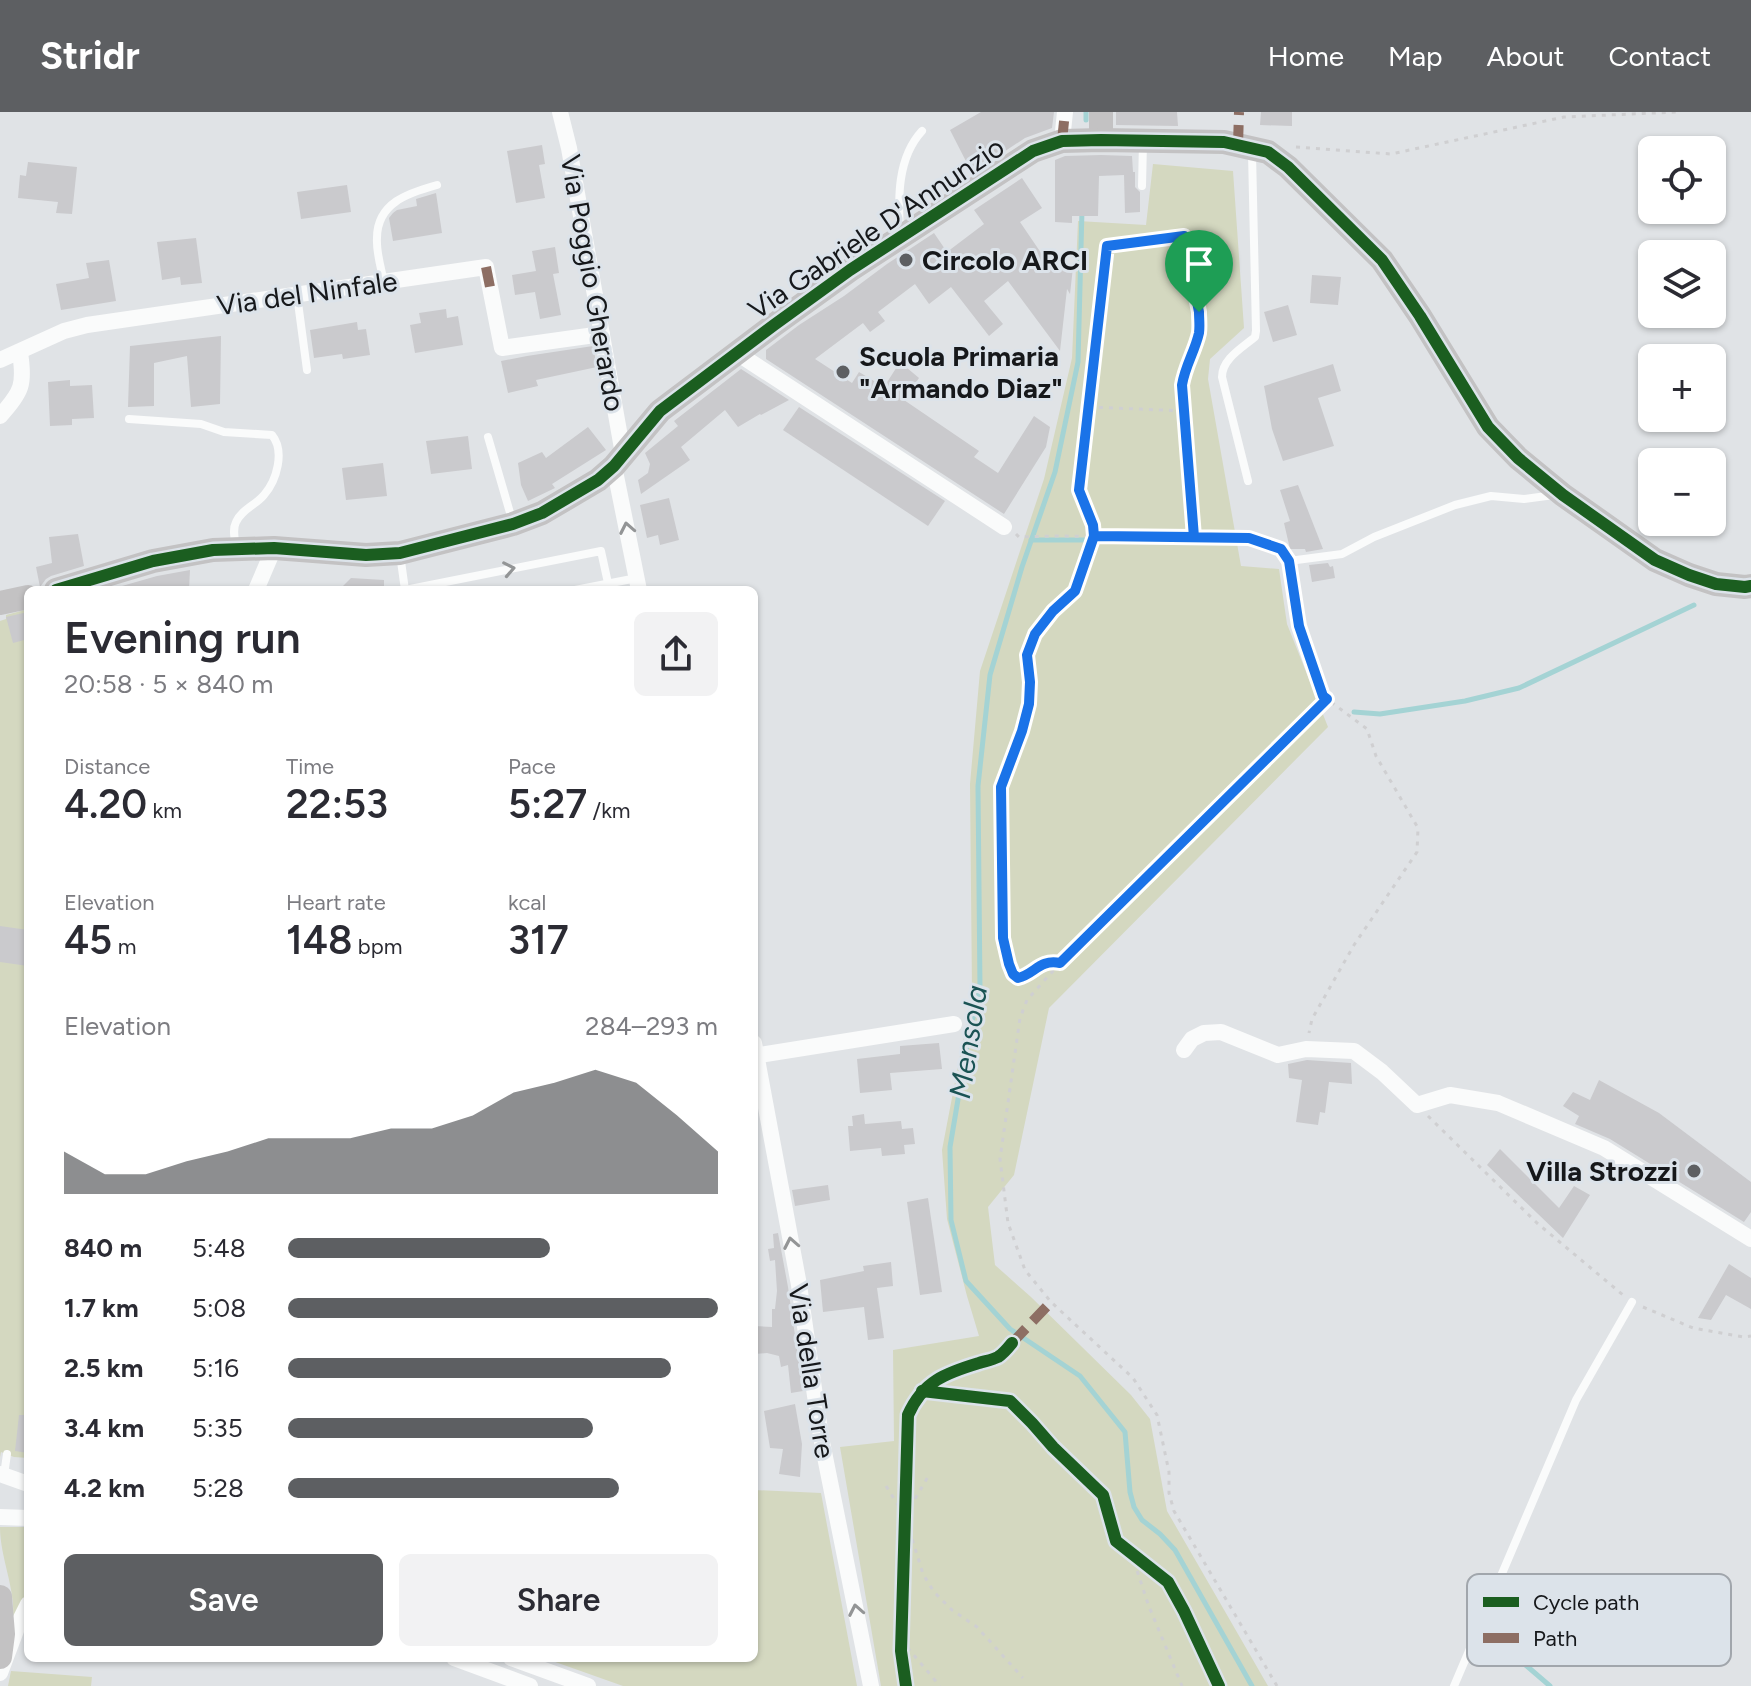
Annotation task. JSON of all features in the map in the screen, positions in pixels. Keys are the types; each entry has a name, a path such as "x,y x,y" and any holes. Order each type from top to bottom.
{"street":[{"name":"Via Poggio Gherardo","path":"560,112 602,334 619,460"},
{"path":"1065,112 1066,141"},
{"path":"1098,140 1101,112"},
{"name":"Via Gabriele D'Annunzio","path":"69,586 153,561 236,548 366,555 400,553 513,524 542,513 598,480 660,411 850,270 1033,151 1066,141 1098,140 1224,142 1268,152 1288,167 1382,260 1488,427 1518,458 1563,495 1655,560 1716,584 1751,586"},
{"name":"Via del Ninfale","path":"0,360 64,331 87,325 486,267 502,348 602,334"},
{"path":"0,416 20,388 24,374 20,353"},
{"path":"737,353 1004,527"},
{"path":"619,460 638,584"},
{"path":"258,586 274,548"},
{"path":"0,603 24,598"},
{"name":"Via della Torre","path":"758,1050 954,1024"},
{"path":"1184,1050 1192,1039 1204,1033 1221,1032 1278,1055 1306,1049 1354,1051 1417,1105 1450,1095 1498,1103 1604,1148 1751,1239"},
{"name":"Via della Torre","path":"758,1072 799,1285 821,1437 871,1686"},
{"path":"2,1475 24,1483"},
{"path":"0,1517 24,1518"},
{"path":"0,1603 3,1634 0,1657"},
{"path":"0,1673 24,1612"},
{"path":"465,1662 530,1686"},
{"path":"522,1662 588,1686"}],"lane":[{"path":"900,238 898,196 906,159 922,131"},
{"path":"1142,186 1143,141"},
{"path":"1248,481 1222,368 1255,337 1256,331 1252,149"},
{"path":"384,282 376,241 382,215 408,192 437,185"},
{"path":"297,295 307,370"},
{"path":"129,419 201,424 224,432 272,435 277,441 279,455 274,478 264,496 237,519 234,529 236,548"},
{"path":"488,437 513,524"},
{"path":"1289,561 1342,554 1374,537 1441,510 1491,496 1524,499 1563,495"},
{"path":"425,586 601,551 608,583"},
{"path":"400,553 404,586"},
{"path":"594,586 638,584"},
{"path":"1502,1574 1576,1400 1632,1302"},
{"path":"2,1475 7,1454"},
{"path":"1454,1686 1467,1656"}],"path":[{"path":"1289,147 1391,154 1564,117 1676,112"},
{"path":"1060,963 1042,963 1026,976 1018,978 1008,975 1003,938 1001,787 1029,704 1027,655 1035,634 1053,611 1075,591 1094,536 1093,525 1079,490 1107,246 1184,236 1199,312 1195,345 1184,370 1182,385 1194,537"},
{"path":"1089,407 1184,411"},
{"path":"1019,537 1249,538 1281,549 1289,561 1299,626 1323,696 1367,729 1376,756 1418,828 1417,852 1354,945 1312,1019 1306,1049"},
{"path":"1277,1686 1174,1511 1169,1493 1168,1463 1157,1415 1133,1378 1051,1302 1025,1270 1008,1223 1000,1159 1020,1018 1027,1000 1060,963 1327,699"},
{"path":"1417,1105 1537,1223 1632,1302 1693,1328 1751,1336"},
{"path":"905,1516 929,1475"},
{"path":"886,1486 905,1516 923,1574 934,1592 952,1610 977,1627 1023,1678"},
{"path":"904,1555 906,1487"},
{"path":"1127,1549 1150,1568"},
{"path":"1127,1549 1182,1686"},
{"path":"902,1626 902,1662"},
{"path":"901,1640 940,1686"}],"green space":[{"path":"1153,164 1233,171 1244,328 1210,359 1208,379 1241,566 1279,569 1287,624 1328,727 1049,1008 1014,1175 988,1207 995,1265 1131,1395 1150,1419 1167,1511 1268,1686 881,1686 840,1447 894,1441 893,1350 979,1336 947,1219 942,1150 972,993 970,784 980,671 1044,479 1072,358 1078,221 1146,225"},
{"path":"24,610 24,1458 1,1452 0,1457 0,621 6,619 6,615"},
{"path":"758,1490 821,1493 857,1686 623,1686 555,1662 758,1662"},
{"path":"0,1527 24,1527 24,1599 13,1620 12,1597"},
{"path":"11,1671 92,1677 91,1686 8,1686"}],"building":[{"path":"981,112 1054,112 1052,128 1025,138 972,173 950,130"},
{"path":"1116,112 1177,112 1178,126 1116,125"},
{"path":"1261,112 1292,112 1292,126 1260,125"},
{"path":"542,145 545,164 539,165 545,198 516,203 507,151"},
{"path":"1065,156 1132,156 1135,187 1140,192 1140,212 1125,213 1124,175 1099,176 1098,216 1072,216 1072,223 1055,222 1055,160"},
{"path":"28,162 77,167 72,214 56,213 58,202 18,198 20,175 26,176"},
{"path":"1022,178 1042,208 1020,222 1054,272 1073,267 1070,294 1067,289 1060,351 1008,281 984,301 1003,324 989,336 951,287 929,304 915,284 878,312 885,321 870,332 863,323 815,359 852,383 859,372 884,387 900,362 919,378 904,400 979,451 974,457 998,473 1034,416 1050,427 1046,447 1004,514 766,359 766,350 934,233 947,252 984,224 974,210"},
{"path":"347,185 351,212 301,219 297,192"},
{"path":"436,193 442,233 393,241 389,218 393,213 417,206 416,199"},
{"path":"196,238 202,283 181,285 180,277 162,280 157,242"},
{"path":"555,247 559,273 553,274 561,315 540,319 535,292 515,295 512,275 536,271 532,251"},
{"path":"109,260 116,301 61,310 56,284 89,278 86,263"},
{"path":"1312,275 1341,277 1338,305 1310,303"},
{"path":"1288,305 1297,335 1273,342 1264,312"},
{"path":"446,309 447,318 458,316 463,345 415,353 410,325 421,323 419,313"},
{"path":"357,322 358,330 366,329 370,355 343,359 342,354 314,358 310,330"},
{"path":"221,336 220,404 191,407 187,356 154,363 154,406 128,407 130,346"},
{"path":"593,346 597,367 536,380 538,386 508,393 501,361"},
{"path":"1333,364 1341,391 1318,398 1334,446 1283,461 1272,429 1264,386"},
{"path":"741,369 789,400 738,427 725,410 681,447 690,460 641,494 638,480 648,473 650,464 645,453 678,426 674,421"},
{"path":"70,380 70,386 92,385 94,418 72,419 72,425 50,426 48,382"},
{"path":"799,407 945,501 928,526 783,430"},
{"path":"588,427 606,450 552,484 555,488 528,501 521,485 518,463 542,452 546,458"},
{"path":"468,436 472,469 431,474 426,441"},
{"path":"383,463 387,496 346,500 342,468"},
{"path":"1298,485 1323,549 1306,552 1305,549 1290,549 1284,523 1290,521 1280,490"},
{"path":"669,498 679,540 660,545 658,535 647,538 640,505"},
{"path":"78,534 84,566 51,576 40,586 36,567 52,563 49,537"},
{"path":"1328,563 1330,567 1333,566 1335,578 1312,582 1309,565"},
{"path":"190,570 189,586 122,586"},
{"path":"351,578 384,580 384,586 343,586"},
{"path":"24,613 24,640 13,643 6,617"},
{"path":"0,926 24,929 24,965 0,962"},
{"path":"939,1043 942,1069 890,1073 892,1090 860,1093 857,1059 900,1054 900,1046"},
{"path":"1307,1060 1351,1063 1352,1084 1329,1082 1325,1113 1320,1112 1318,1125 1296,1122 1302,1080 1289,1078 1288,1064"},
{"path":"1599,1080 1659,1113 1751,1182 1751,1212 1744,1222 1610,1139 1575,1124 1579,1116 1563,1106 1573,1092 1590,1100"},
{"path":"864,1114 865,1124 901,1121 902,1129 913,1128 915,1144 904,1145 905,1154 882,1156 881,1148 850,1151 848,1126 853,1126 852,1116"},
{"path":"1500,1149 1559,1208 1574,1186 1590,1195 1563,1238 1487,1165"},
{"path":"828,1185 830,1200 795,1206 792,1190"},
{"path":"928,1198 942,1292 920,1295 907,1202"},
{"path":"778,1233 803,1391 791,1393 788,1365 781,1367 779,1356 758,1354 758,1326 772,1327 772,1309 775,1309 775,1260 770,1261 768,1249 774,1248 773,1234"},
{"path":"891,1262 893,1286 877,1288 884,1338 868,1340 864,1307 823,1312 820,1280 864,1271 863,1266"},
{"path":"1729,1264 1751,1278 1751,1309 1726,1295 1711,1320 1698,1318"},
{"path":"795,1404 802,1444 800,1477 779,1474 783,1449 770,1448 764,1411"},
{"path":"19,1415 24,1415 24,1452 15,1451"}],"waterway":[{"name":"Mensola","path":"1086,112 1086,120"},
{"name":"Mensola","path":"1082,210 1078,362 1055,472 1022,567 990,675 978,786 980,989 969,1034 950,1147 951,1220 966,1281 1010,1329 1080,1376 1125,1432 1134,1507 1142,1520 1175,1550 1252,1686"},
{"path":"1031,540 1084,540"},
{"path":"1101,540 1242,541"},
{"path":"1354,712 1380,714 1465,701 1519,688 1694,605"},
{"path":"1527,1666 1550,1686"}],"marked path":[{"path":"1062,141 1065,112"},
{"path":"1238,145 1239,112"},
{"path":"486,267 490,287"},
{"path":"1012,1343 1051,1302"}],"cycle path":[{"path":"69,586 153,561 213,550 274,548 366,555 400,553 513,524 542,513 598,480 614,466 660,411 850,270 1033,151 1062,141 1101,140 1224,142 1268,152 1288,167 1382,260 1488,427 1518,458 1563,495 1655,560 1716,584 1751,586"},
{"path":"906,1686 901,1651 908,1415 928,1386 956,1371 998,1357 1012,1343"},
{"path":"922,1391 1010,1401 1103,1495 1116,1541 1168,1582 1219,1686"}],"place":[{"name":"Circolo ARCI","path":"906,260"},
{"name":"Scuola Primaria \"Armando Diaz\"","path":"843,372"},
{"name":"Villa Strozzi","path":"1694,1171"}],"route":[{"path":"1199,312 1184,236 1107,246 1079,490 1089,512 1094,536 1249,538 1281,549 1289,561 1299,626 1323,696 1327,699 1060,963 1042,963 1026,976 1018,978 1009,964 1003,938 1001,787 1029,704 1027,655 1035,634 1053,611 1075,591 1094,536 1194,537 1182,385 1184,370 1199,330 1199,312"}]}
